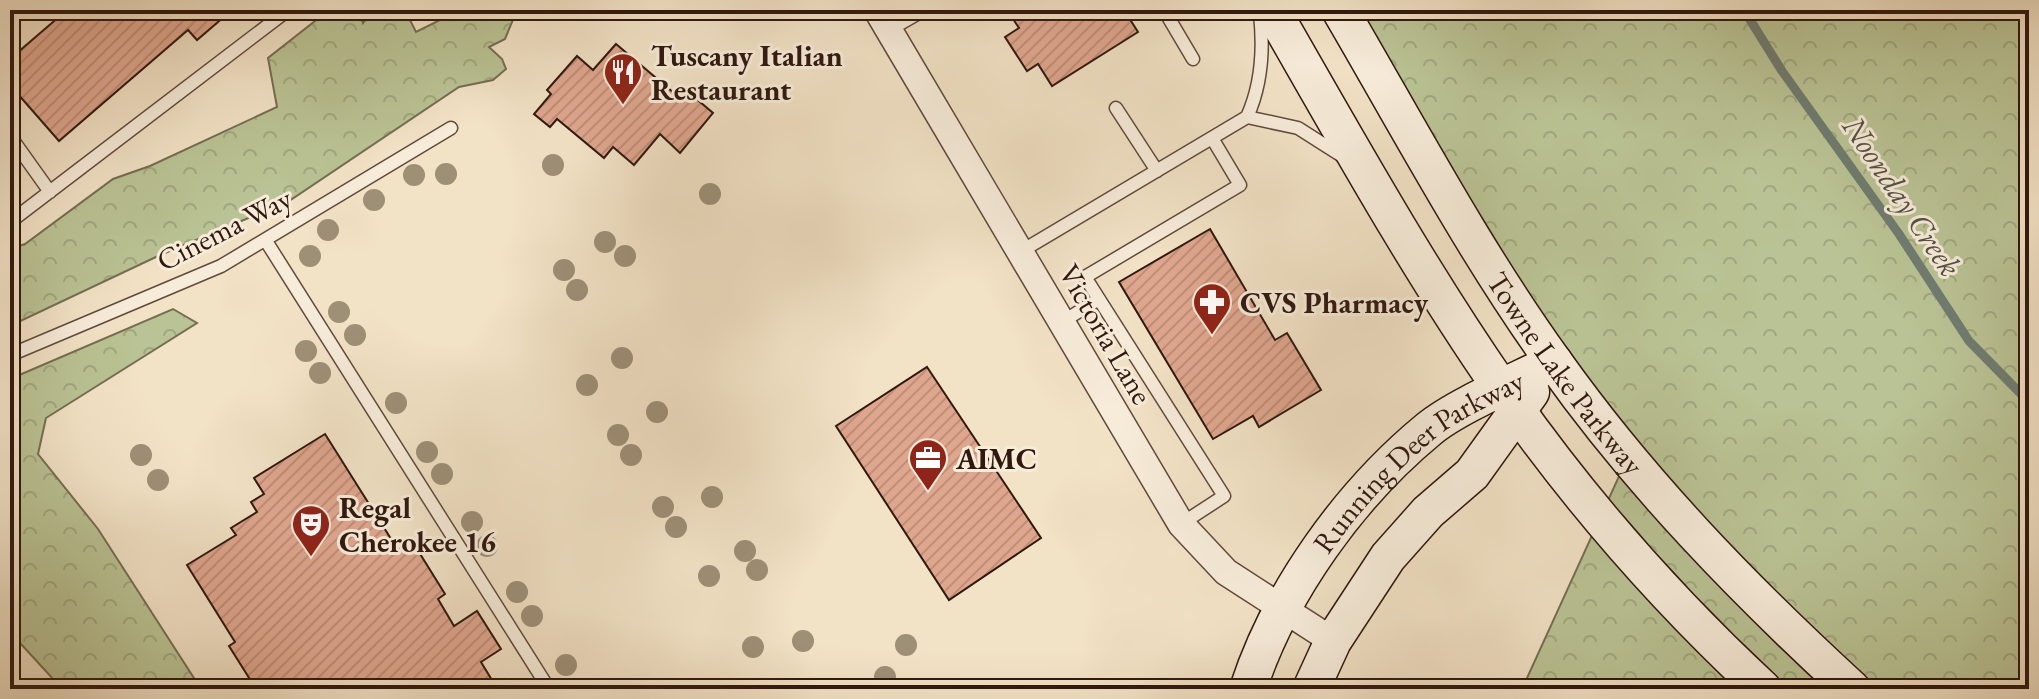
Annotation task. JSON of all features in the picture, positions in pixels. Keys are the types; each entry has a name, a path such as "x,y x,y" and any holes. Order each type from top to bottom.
{"main road":[{"name":"Towne Lake Parkway","path":"1272,10 1367,173 1510,400 1627,548 1690,618 1763,689"},
{"name":"Towne Lake Parkway","path":"1340,10 1554,362 1682,521 1762,607 1852,689"},
{"name":"Running Deer Parkway","path":"1248,689 1283,609 1345,517 1377,480 1431,428 1510,400 1554,362"},
{"name":"Running Deer Parkway","path":"1311,689 1333,641 1388,557 1428,512 1472,474 1510,400"}],"street":[{"name":"Victoria Lane","path":"883,20 1181,524 1226,572 1333,641"}],"lane":[{"path":"10,222 288,10"},
{"path":"883,20 924,10"},
{"path":"1164,10 1193,59"},
{"path":"1020,252 1247,117 1258,87 1261,65 1260,10"},
{"path":"1116,108 1157,171"},
{"path":"1247,117 1298,128 1367,173"},
{"name":"Cinema Way","path":"10,355 221,266 451,128"},
{"path":"10,136 50,192"},
{"path":"1181,524 1224,496 1085,277 1240,185 1212,138"},
{"path":"266,241 549,689"},
{"path":"1062,322 1099,299"}],"green space":[{"path":"329,10 359,10 363,23 373,10 414,10 409,18 416,32 450,15 471,19 485,10 517,10 505,39 489,47 502,59 506,69 493,80 459,87 289,201 158,256 10,326 10,249 25,244 113,179 150,166 277,107 268,58"},
{"path":"1345,10 2029,10 2029,689 1522,689 1626,461"},
{"path":"173,309 197,323 46,418 38,454 98,529 201,689 71,689 53,679 10,632 10,379"}],"building":[{"path":"67,10 232,10 197,40 188,30 59,141 10,85 10,59"},
{"path":"1007,10 1124,10 1138,32 1052,86 1038,64 1027,71 1005,37 1019,28"},
{"name":"Tuscany Italian Restaurant","path":"616,44 681,99 687,91 713,113 680,153 660,134 634,165 613,147 604,158 557,119 550,127 534,114 551,94 547,90 577,56 593,70"},
{"name":"CVS Pharmacy","path":"1210,229 1275,340 1287,333 1321,390 1259,427 1253,416 1213,439 1119,282"},
{"path":"927,367 1041,538 949,600 836,426"},
{"name":"Regal Cherokee 16","path":"325,434 398,550 412,541 445,594 438,599 454,626 477,611 501,649 481,662 495,685 504,679 511,689 256,689 229,646 235,642 187,565 236,535 231,528 257,512 251,502 264,494 254,478"}],"waterway":[{"name":"Noonday Creek","path":"1744,10 1782,71 1899,234 1969,341 2029,402"}],"place":[{"name":"Tuscany Italian Restaurant","path":"623,106"},
{"name":"CVS Pharmacy","path":"1212,336"},
{"name":"AIMC","path":"928,492"},
{"name":"Regal Cherokee 16","path":"311,558"}]}
